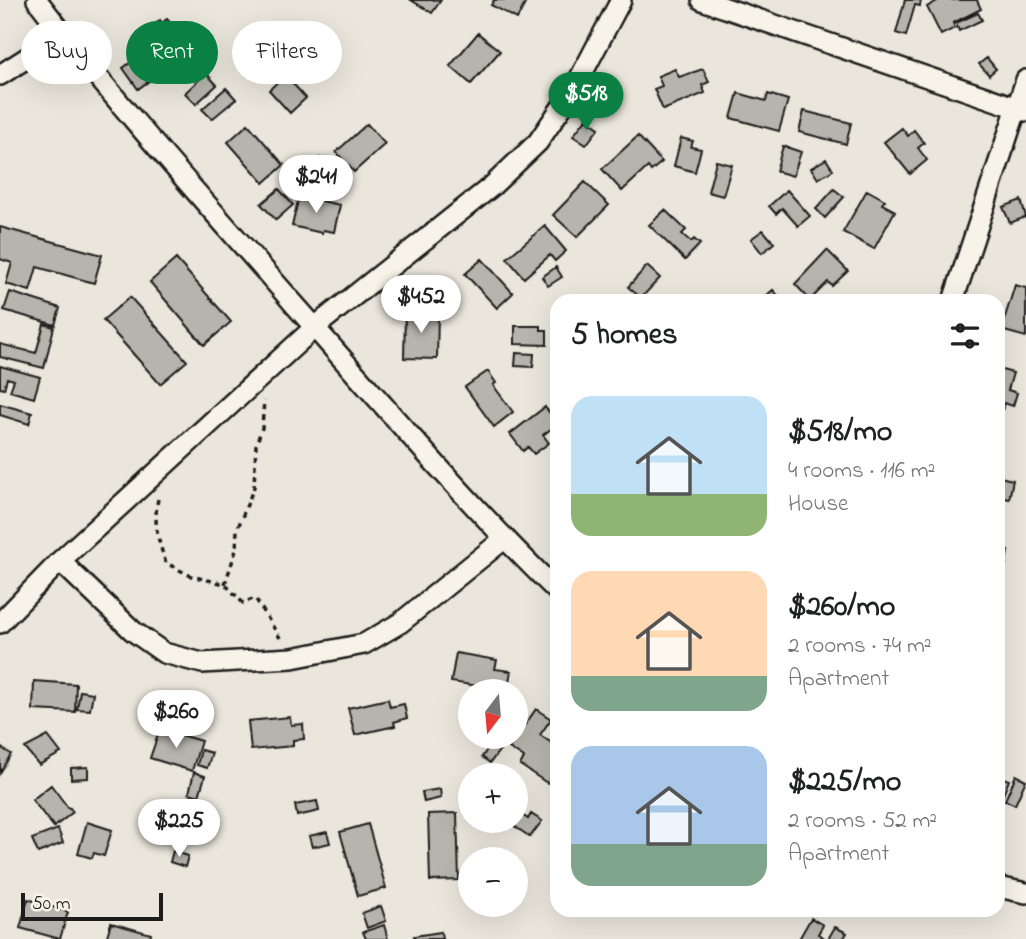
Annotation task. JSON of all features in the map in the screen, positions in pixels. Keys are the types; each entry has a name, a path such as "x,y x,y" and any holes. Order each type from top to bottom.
{"street":[{"path":"37,0 53,21"},
{"path":"0,622 60,561 315,327 492,186 538,142 574,89 621,0"},
{"path":"702,0 1021,109"},
{"path":"0,75 21,62"},
{"path":"955,294 1021,109 1026,80"},
{"path":"105,84 191,187 315,327 504,539 550,584"},
{"path":"60,561 133,631 164,653 202,663 292,658 364,644 400,623 504,539"},
{"path":"1005,889 1026,894"}],"path":[{"path":"225,584 236,551 237,530 254,487 256,445 262,428 266,374"},
{"path":"148,480 159,494 155,512 157,538 166,562 191,576 225,584 243,603 255,598 292,658"}],"building":[{"path":"411,0 441,0 432,13"},
{"path":"494,0 527,0 517,19 491,5"},
{"path":"905,0 921,0 920,6 915,5 906,36 896,33"},
{"path":"939,0 977,0 981,9 953,23 955,28 941,35 927,7"},
{"path":"978,13 982,20 959,31 956,23"},
{"path":"478,33 500,51 471,84 450,66"},
{"path":"987,58 996,69 989,75 979,64"},
{"path":"675,69 679,77 703,69 709,82 702,85 705,93 663,110 654,89 662,86 658,76"},
{"path":"194,84 217,85 196,104 185,93"},
{"path":"275,84 293,84 306,98 290,113 269,90"},
{"path":"226,88 236,99 212,119 202,109"},
{"path":"738,93 766,101 768,94 788,100 779,131 731,118"},
{"path":"804,111 851,123 846,144 799,132"},
{"path":"586,119 599,128 586,145 573,136"},
{"path":"248,124 284,165 264,183 228,142"},
{"path":"367,124 385,144 354,172 336,152"},
{"path":"902,128 908,136 914,130 924,143 918,148 927,160 910,174 884,142"},
{"path":"638,136 662,162 651,171 648,167 622,191 602,169"},
{"path":"681,138 693,141 691,147 701,149 695,172 674,166"},
{"path":"783,146 801,152 793,176 776,171"},
{"path":"320,158 340,181 327,193 307,171"},
{"path":"826,159 833,170 818,179 811,168"},
{"path":"716,161 732,165 723,196 708,192"},
{"path":"585,182 609,205 577,237 553,215"},
{"path":"279,189 293,205 276,220 261,204"},
{"path":"834,189 844,197 825,218 816,209"},
{"path":"787,190 810,216 798,226 782,208 776,214 769,206"},
{"path":"867,190 885,200 882,204 895,211 874,249 843,232"},
{"path":"299,196 340,205 334,232 323,230 322,233 292,226"},
{"path":"1021,200 1026,217 1010,223 1003,207"},
{"path":"665,210 686,230 682,234 691,242 694,239 700,244 685,260 649,225"},
{"path":"545,226 566,251 555,261 550,255 524,278 507,258"},
{"path":"0,227 102,255 94,283 37,267 30,291 6,284 12,263 0,259"},
{"path":"763,230 774,243 762,253 751,239"},
{"path":"827,250 848,271 832,286 828,282 816,294 804,294 795,284"},
{"path":"176,259 231,322 204,345 150,282"},
{"path":"482,259 513,293 497,308 465,274"},
{"path":"647,266 660,278 645,294 636,294 628,287"},
{"path":"556,267 562,277 548,286 542,277"},
{"path":"1015,285 1026,288 1026,337 1005,331 1005,317"},
{"path":"10,292 60,308 55,325 4,310"},
{"path":"130,297 187,361 160,384 103,320"},
{"path":"405,312 438,313 437,359 404,358"},
{"path":"44,324 54,327 44,368 0,357 0,344 36,353"},
{"path":"515,326 541,326 541,330 547,330 547,345 515,344"},
{"path":"516,353 534,354 533,367 515,366"},
{"path":"0,366 40,377 34,398 10,391 14,380 7,378 4,389 0,388"},
{"path":"488,371 496,383 493,385 513,412 494,427 465,387"},
{"path":"1005,371 1013,373 1008,390 1017,393 1013,406 1005,403"},
{"path":"0,404 32,413 29,424 0,415"},
{"path":"545,407 550,413 550,430 543,435 549,443 534,454 528,447 523,451 510,434"},
{"path":"1005,478 1013,480 1009,499 1005,498"},
{"path":"456,653 497,660 495,669 511,671 510,679 458,679 458,683 451,682"},
{"path":"34,681 76,684 75,712 33,710"},
{"path":"80,691 93,693 90,710 77,709"},
{"path":"388,699 390,707 404,704 407,718 394,722 395,726 355,735 348,708"},
{"path":"536,709 550,718 540,735 550,742 550,779 547,783 528,770 528,763 521,763 524,758 510,749 528,749 528,721"},
{"path":"290,717 291,725 303,724 304,739 293,740 293,746 251,750 248,721"},
{"path":"160,729 201,741 192,771 150,758"},
{"path":"48,736 61,753 39,765 25,748"},
{"path":"0,747 11,754 0,773"},
{"path":"487,749 500,749 490,763 482,757"},
{"path":"201,750 212,753 207,768 197,765"},
{"path":"88,767 88,778 71,779 71,768"},
{"path":"194,772 205,776 199,796 189,793"},
{"path":"1016,775 1026,780 1015,805 1005,800"},
{"path":"51,785 73,812 54,827 32,800"},
{"path":"440,789 441,798 424,802 422,792"},
{"path":"317,801 319,811 297,816 295,805"},
{"path":"457,813 458,880 430,881 428,814"},
{"path":"531,814 542,821 530,837 524,833 528,833 528,819"},
{"path":"87,822 112,830 104,856 94,853 92,858 78,854"},
{"path":"177,823 194,828 191,838 173,833"},
{"path":"368,824 386,888 358,896 340,832"},
{"path":"58,829 63,843 38,853 32,839"},
{"path":"327,832 330,843 312,847 309,836"},
{"path":"173,851 188,856 185,867 170,862"},
{"path":"28,899 68,912 60,939 20,928"},
{"path":"381,906 386,921 367,928 362,913"},
{"path":"811,918 823,925 818,934 826,939 799,939"},
{"path":"111,923 151,934 150,939 106,939"},
{"path":"384,925 388,939 366,939 363,932"},
{"path":"835,927 847,933 843,939 828,939"},
{"path":"441,932 442,939 415,939 414,936"}]}
